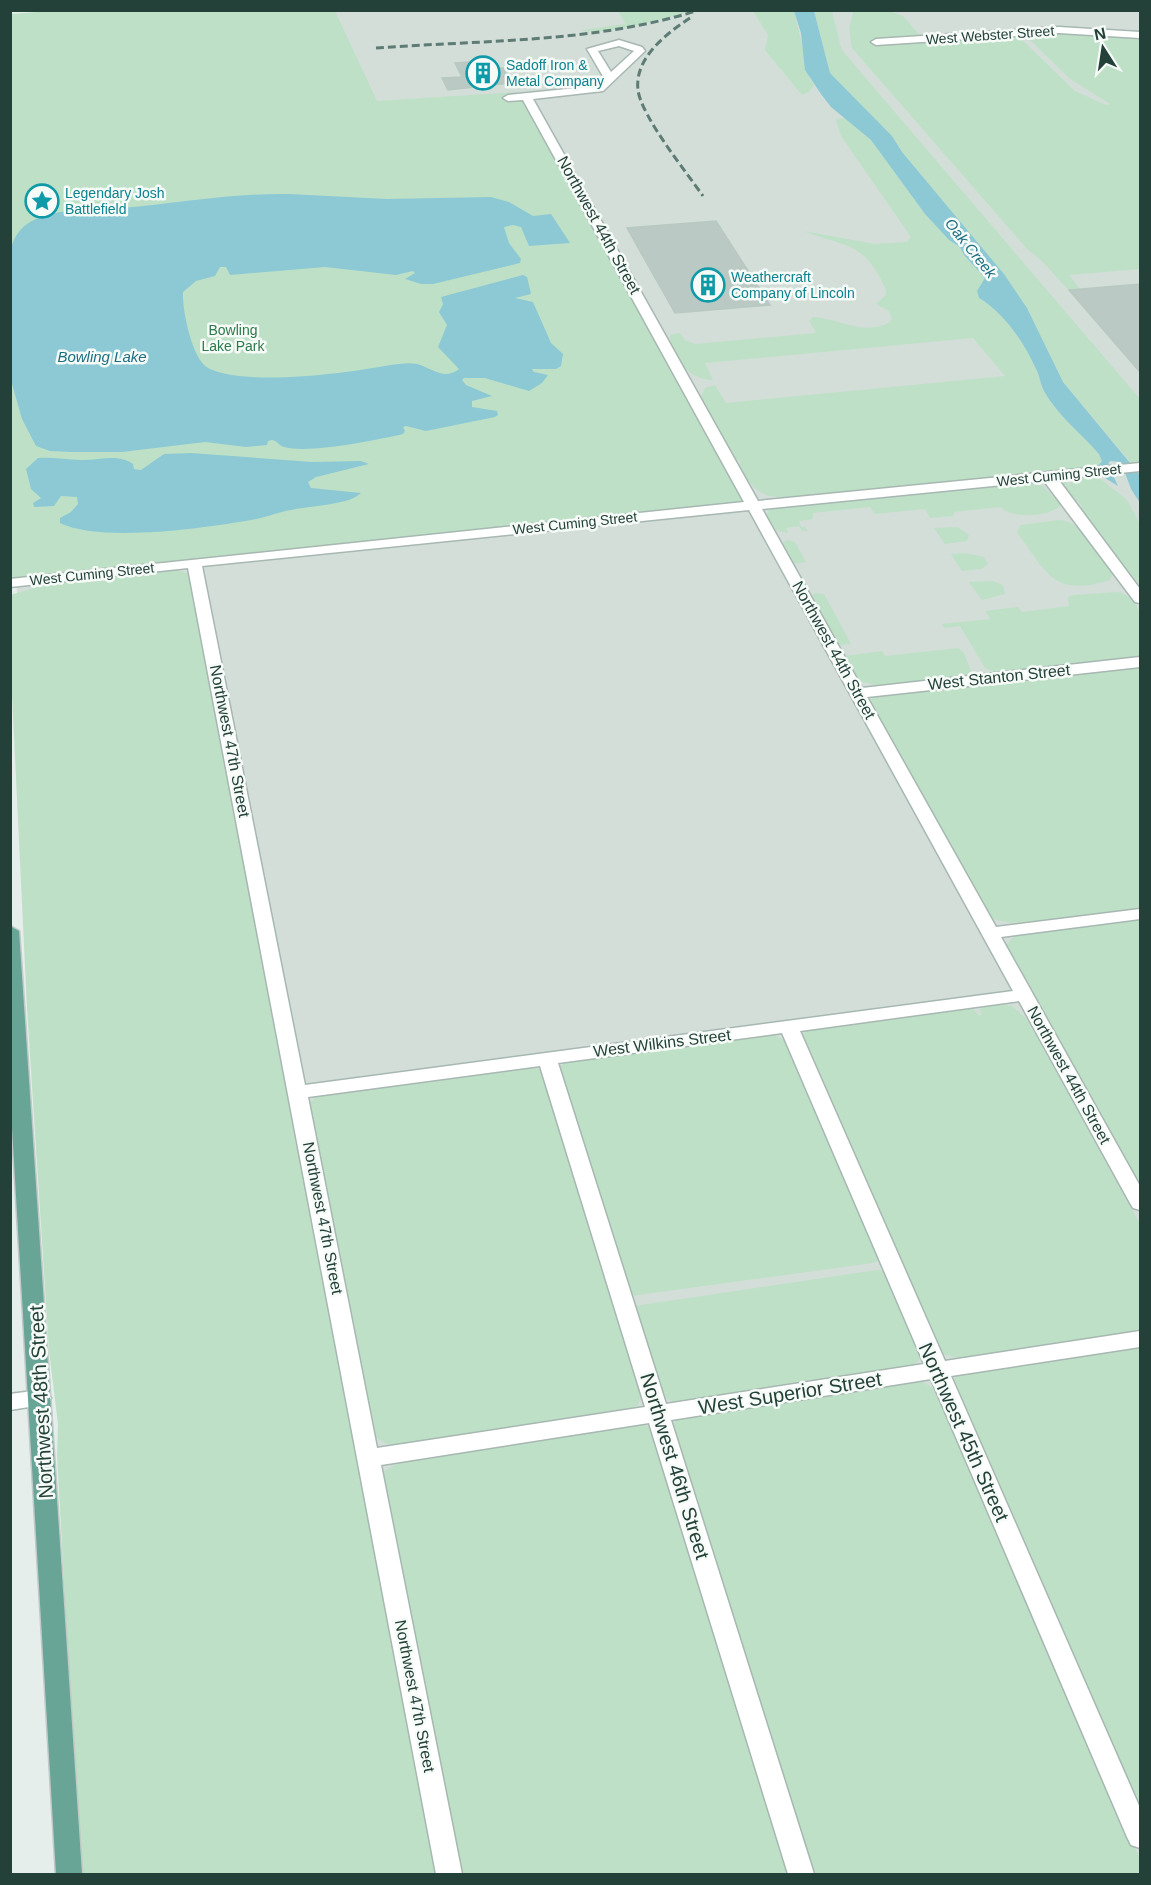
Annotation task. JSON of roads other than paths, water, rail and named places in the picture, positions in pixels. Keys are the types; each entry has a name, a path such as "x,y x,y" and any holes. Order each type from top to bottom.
{"main road":[{"name":"Northwest 48th Street","path":"10,931 69,1875"}],"street":[{"name":"West Webster Street","path":"876,42 1059,30 1140,35"},
{"path":"508,98 594,91 609,79"},
{"name":"Northwest 44th Street","path":"527,97 1140,1203"},
{"name":"West Cuming Street","path":"10,583 1140,467"},
{"path":"1048,476 1140,599"},
{"name":"Northwest 47th Street","path":"194,563 449,1875"},
{"name":"West Stanton Street","path":"857,693 1140,662"},
{"path":"990,933 1140,914"},
{"name":"West Wilkins Street","path":"298,1092 1025,995"},
{"name":"Northwest 45th Street","path":"789,1027 1140,1837"},
{"name":"Northwest 46th Street","path":"547,1058 801,1875"},
{"name":"West Superior Street","path":"369,1458 1140,1339"},
{"path":"10,1402 40,1398"}],"water":[{"name":"Oak Creek","path":"794,11 814,11 830,73 892,136 902,152 1004,274 1027,308 1063,382 1140,475 1140,503 1131,489 1121,462 1110,461 1108,465 1118,486 1105,478 1098,466 1102,461 1099,454 1049,400 1031,359 1019,339 1005,320 979,298 977,291 985,278 964,255 960,247 949,240 925,214 871,140 831,107 821,94 805,70 801,33"},
{"name":"Bowling Lake","path":"289,194 387,199 491,197 509,202 533,216 551,214 570,243 529,246 521,227 513,225 504,227 509,243 521,259 520,263 433,284 421,284 405,279 415,273 413,271 396,275 325,267 230,275 226,267 220,267 215,276 196,281 183,292 186,322 193,345 202,363 208,368 225,374 271,378 349,372 411,363 448,374 459,369 438,347 447,325 439,312 443,304 441,297 523,275 527,277 531,294 515,298 533,302 551,343 563,354 561,366 556,369 532,369 534,372 548,375 542,383 529,391 485,378 464,378 462,380 466,385 492,396 472,401 472,407 497,411 498,415 426,431 406,426 403,427 405,431 403,434 377,440 309,449 284,447 272,440 268,441 267,445 246,447 205,442 122,452 50,451 36,446 22,419 12,384 11,248 23,227 42,217 85,209 143,206 234,196"},
{"path":"191,453 312,462 361,461 369,464 316,477 308,482 311,488 361,493 356,497 328,505 208,527 154,532 101,532 78,529 60,523 60,518 71,512 78,504 77,497 61,496 54,506 34,507 33,503 41,498 31,489 26,469 38,458 121,459 133,464 134,469 141,470 164,454"}],"railway":[{"path":"376,48 580,34 660,21 699,10"},
{"path":"690,18 662,39 647,57 641,67 638,90 641,101 656,129 703,196"}],"place":[{"name":"Sadoff Iron & Metal Company","path":"483,73"},
{"name":"Legendary Josh Battlefield","path":"42,201"},
{"name":"Weathercraft Company of Lincoln","path":"708,285"}],"park label":[{"name":"Bowling Lake Park","path":"233,338"}]}
